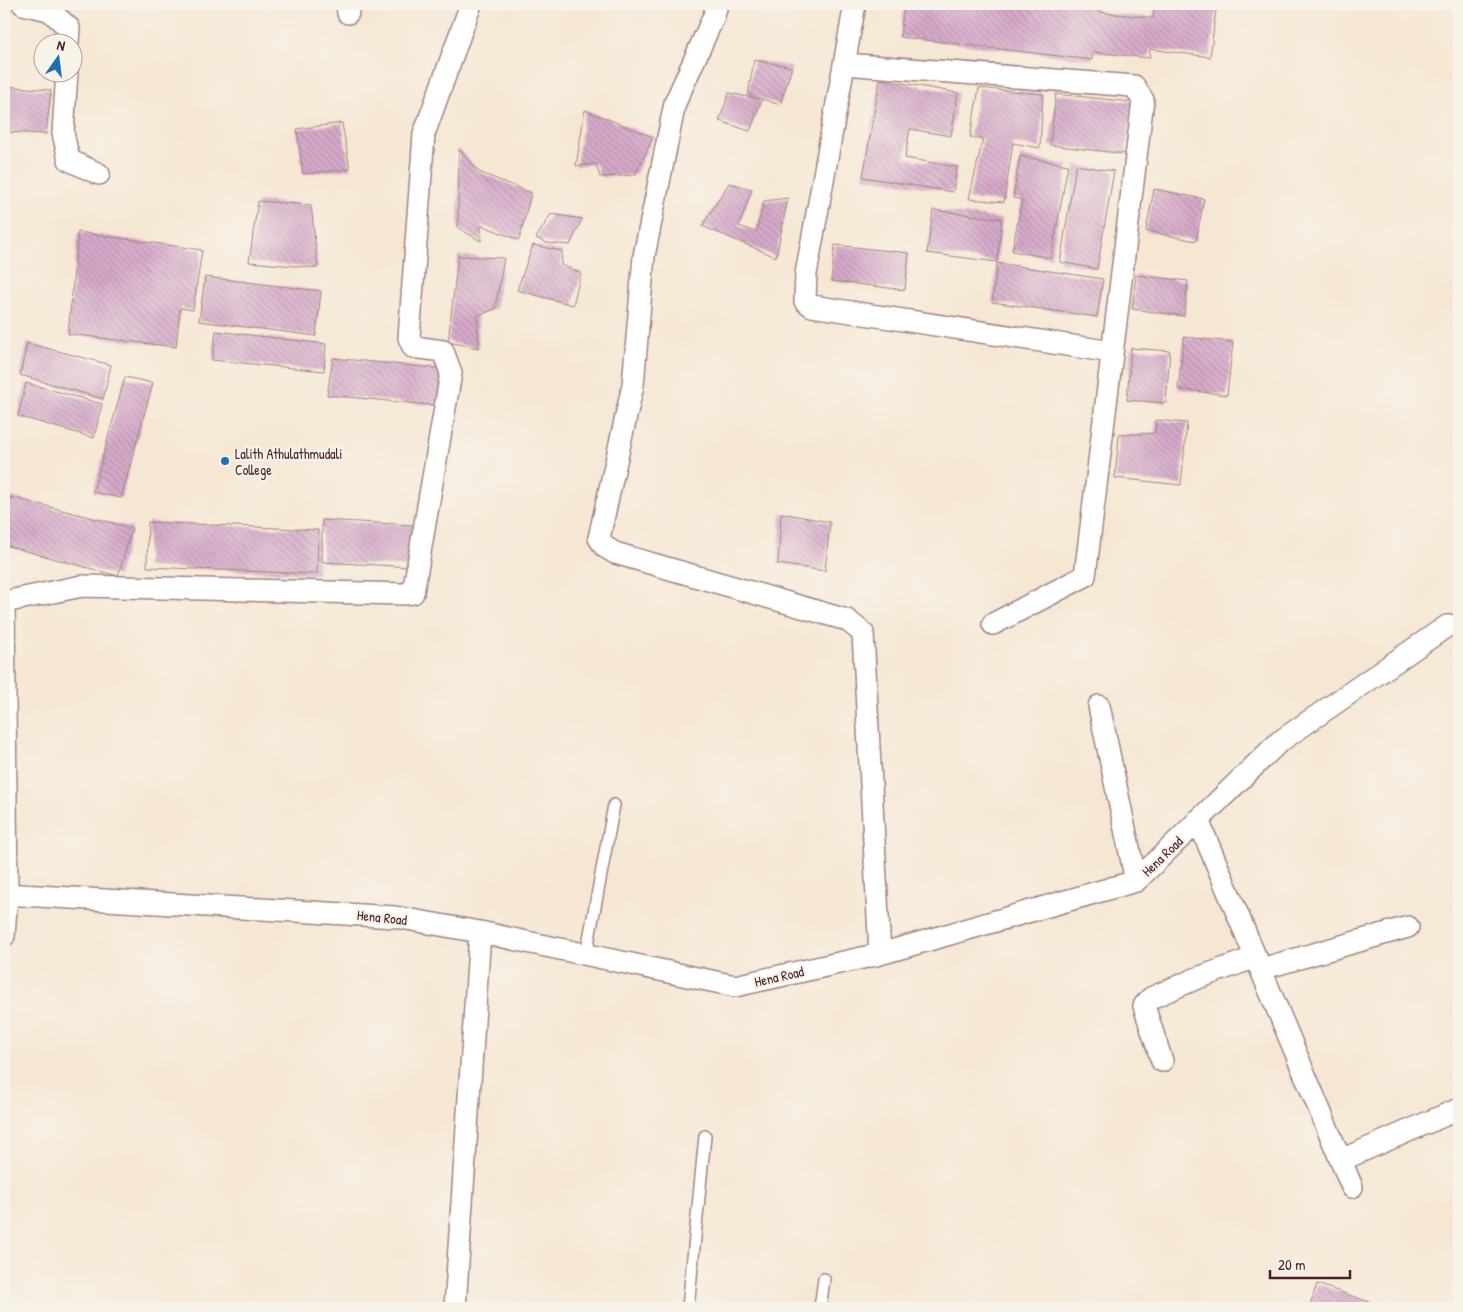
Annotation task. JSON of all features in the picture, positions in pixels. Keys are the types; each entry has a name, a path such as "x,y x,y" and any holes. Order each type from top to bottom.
{"street":[{"path":"23,4 50,10 69,28 69,32"},
{"path":"4,936 4,602 82,586 413,593 452,373 443,351 413,347 409,338 424,134 471,4"},
{"path":"717,4 714,16 675,103 644,256 633,385 599,538 605,547 615,553 847,620 863,633 880,954"},
{"path":"855,4 806,274 805,301 812,306 1112,352"},
{"path":"844,64 1134,86 1143,100 1086,576 993,624"},
{"path":"66,82 63,133 69,160 99,174"},
{"name":"Hena Road","path":"5,894 395,917 480,932 735,986 880,954 1136,880 1279,742 1447,626 1459,625"},
{"path":"1099,706 1136,880"},
{"path":"1198,820 1352,1187"},
{"path":"1162,1061 1144,1006 1151,998 1195,979 1408,927"},
{"path":"455,1308 480,932"},
{"path":"1341,1160 1459,1109"}],"lane":[{"path":"586,955 614,805"},
{"path":"688,1308 705,1136"},
{"path":"820,1308 824,1278"}],"building":[{"path":"904,4 1099,4 1098,12 1153,18 1155,4 1216,10 1210,57 1150,49 1149,58 1093,52 1092,60 900,37"},
{"path":"754,60 792,67 780,105 762,99 750,131 719,121 729,93 758,99 748,95"},
{"path":"880,79 958,93 951,136 910,129 905,158 957,167 953,192 863,177"},
{"path":"4,86 51,90 46,134 4,132"},
{"path":"979,88 1043,94 1040,148 1013,143 1004,202 969,199 983,139 970,137"},
{"path":"1056,94 1132,102 1126,154 1050,145"},
{"path":"585,110 653,137 635,175 600,177 596,164 576,166"},
{"path":"342,123 350,169 303,174 297,129"},
{"path":"459,149 479,172 531,193 519,240 481,225 481,241 458,228"},
{"path":"1020,156 1068,165 1051,258 1012,251 1022,200 1013,198"},
{"path":"1076,165 1114,171 1097,269 1060,262"},
{"path":"729,183 752,189 739,226 756,232 764,201 788,198 776,257 702,226"},
{"path":"1154,189 1204,199 1196,241 1146,231"},
{"path":"258,201 311,205 318,268 249,262"},
{"path":"933,210 1002,219 997,262 927,253"},
{"path":"551,214 582,219 570,245 547,243 536,238"},
{"path":"78,232 202,250 193,310 180,308 176,347 68,334"},
{"path":"533,245 562,251 561,265 581,273 573,305 517,290"},
{"path":"835,245 909,253 905,290 831,281"},
{"path":"458,256 504,258 495,309 477,316 479,348 448,342"},
{"path":"997,263 1103,279 1097,317 992,302"},
{"path":"1136,275 1188,281 1184,316 1132,309"},
{"path":"205,277 321,291 316,336 199,321"},
{"path":"216,331 326,344 324,371 212,360"},
{"path":"1184,337 1233,342 1227,395 1178,389"},
{"path":"27,343 111,365 103,399 20,375"},
{"path":"1131,348 1170,351 1166,403 1127,400"},
{"path":"333,358 443,369 440,406 327,395"},
{"path":"125,377 153,383 121,498 93,492"},
{"path":"26,383 102,404 94,438 18,416"},
{"path":"1156,420 1187,423 1181,485 1115,478 1119,435 1155,433"},
{"path":"11,497 132,528 118,576 4,545 4,525"},
{"path":"781,513 830,522 825,571 778,564"},
{"path":"322,520 414,525 413,567 322,562"},
{"path":"148,522 318,530 317,574 147,567"},
{"path":"1317,1284 1387,1308 1309,1308"}],"place":[{"name":"Lalith Athulathmudali College","path":"225,461"}]}
